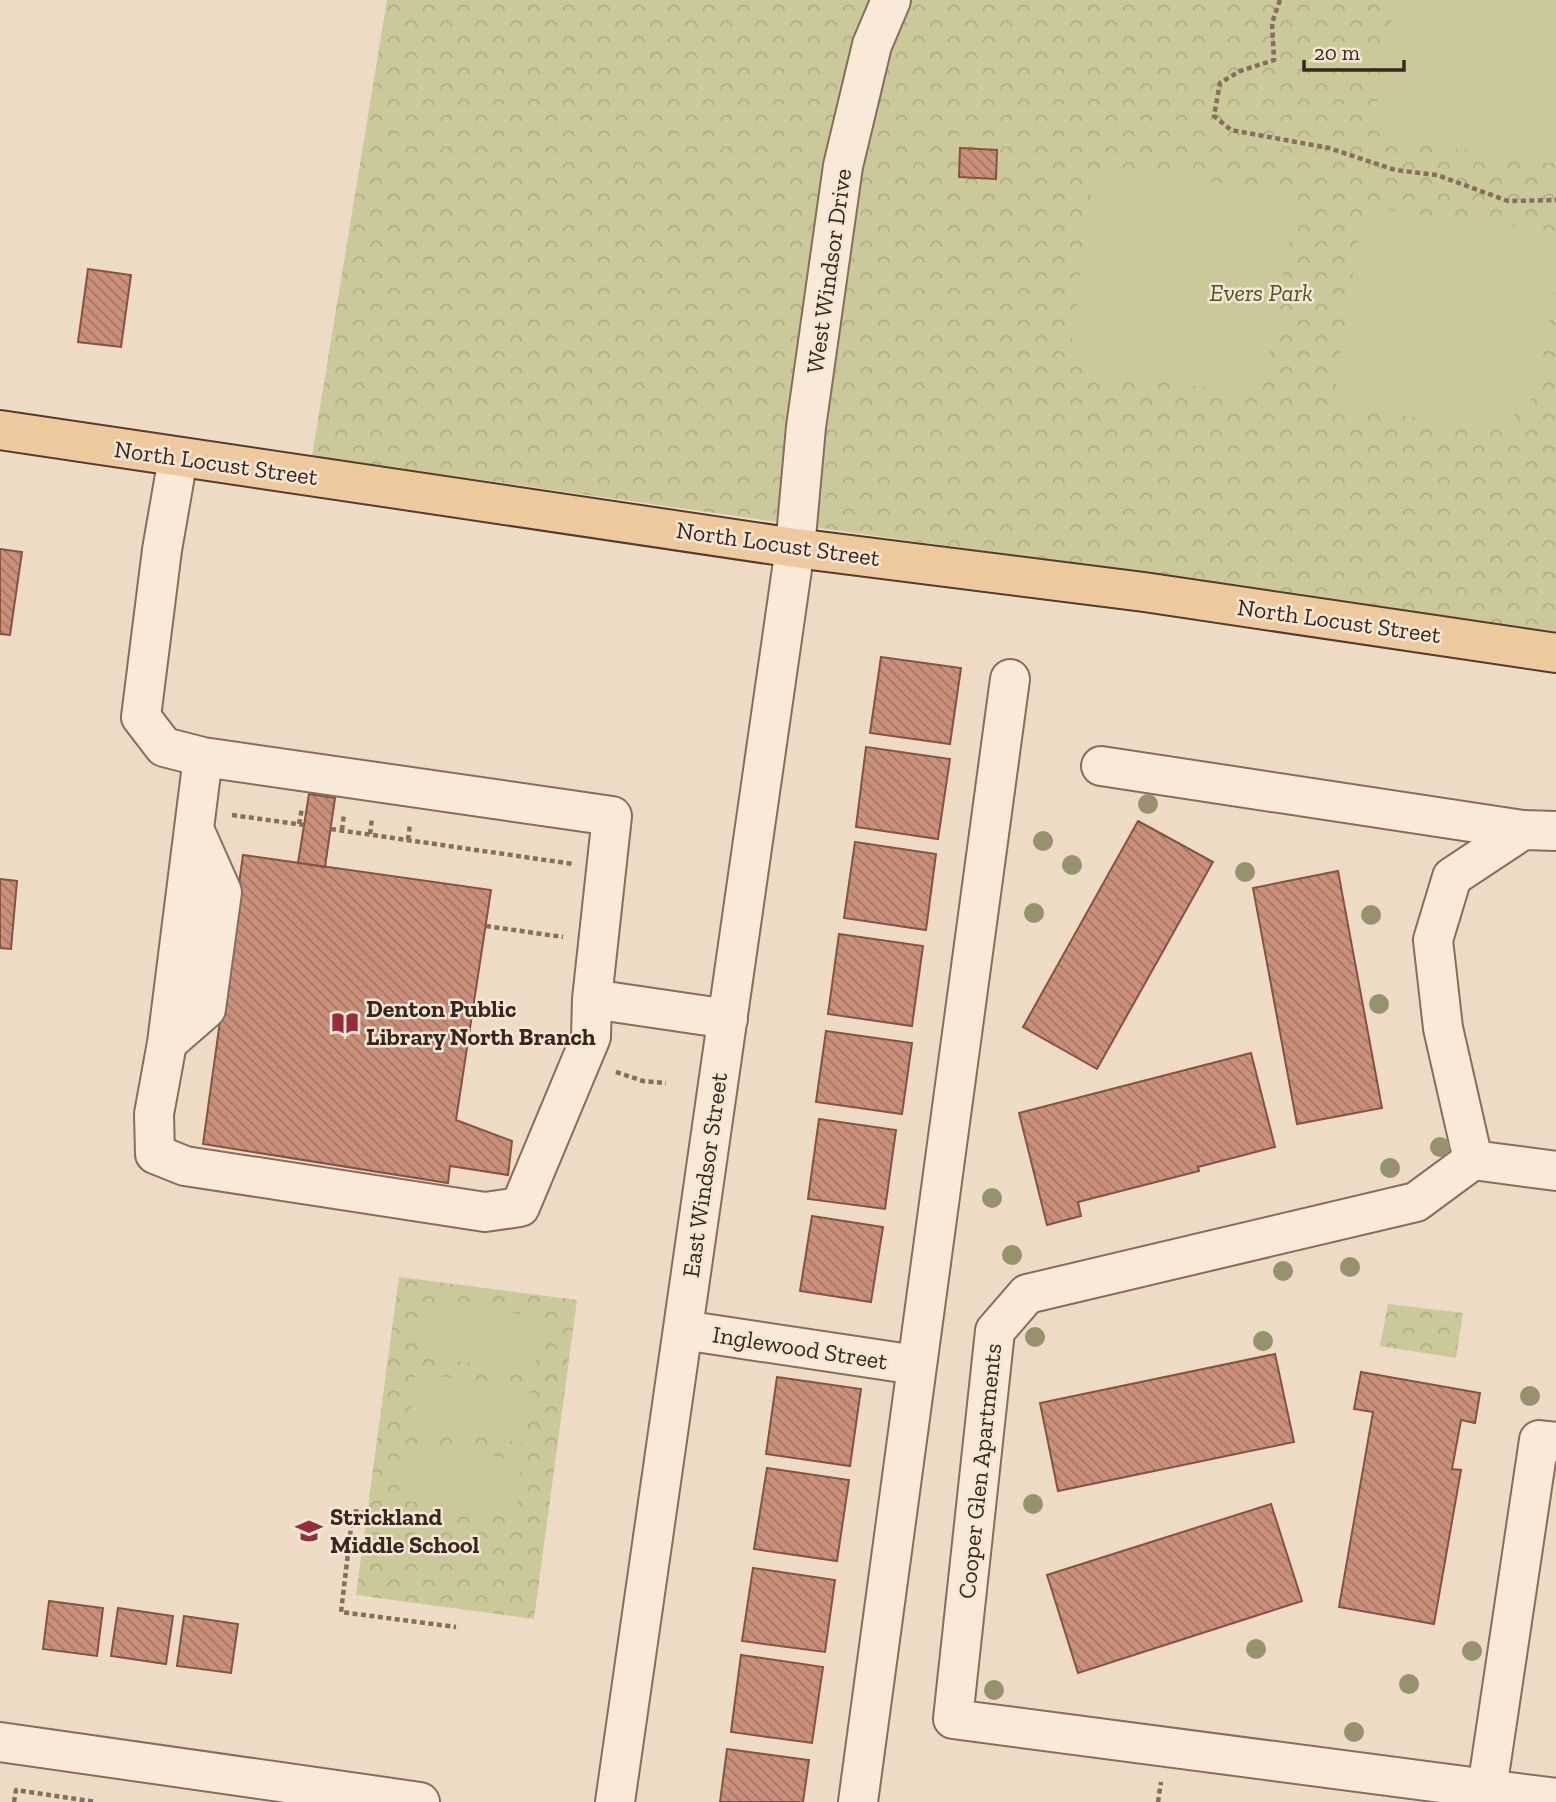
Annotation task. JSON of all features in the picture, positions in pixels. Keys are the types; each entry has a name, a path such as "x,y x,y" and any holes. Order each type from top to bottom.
{"main road":[{"name":"North Locust Street","path":"0,430 796,548 1144,593 1556,653"}],"street":[{"name":"West Windsor Drive","path":"796,548 806,427 843,166 872,45 891,0"},
{"path":"178,458 162,550 141,717 164,747 203,757 612,816 592,999 591,1037 520,1208 485,1212 185,1166 155,1154 154,1114 207,821 203,757"},
{"name":"East Windsor Street","path":"615,1802 796,548"},
{"path":"858,1802 1010,679"},
{"path":"1101,765 1540,831"},
{"path":"1540,831 1452,877 1433,940 1443,1028 1473,1160 1556,1171"},
{"path":"592,999 728,1019"},
{"name":"Cooper Glen Apartments","path":"1473,1160 1416,1202 1027,1294 995,1331 953,1719 1556,1798"},
{"name":"Inglewood Street","path":"683,1330 916,1365"},
{"path":"1487,1789 1539,1440 1556,1443"},
{"path":"0,1742 420,1802"}],"path":[{"path":"1280,0 1272,23 1274,60 1240,71 1220,83 1214,116 1231,131 1329,148 1395,170 1437,175 1508,201 1556,200"},
{"path":"207,821 304,825"},
{"path":"331,829 586,866"},
{"path":"486,926 575,938"},
{"path":"623,1075 643,1081 666,1083"},
{"path":"367,1513 353,1511 341,1612 456,1627"},
{"path":"15,1802 16,1790 96,1802"}],"green space":[{"name":"Evers Park","path":"387,0 1556,0 1556,632 312,456"},
{"path":"1395,0 1556,0 1556,164 1387,139 1374,122"},
{"path":"1094,168 1274,189 1294,216 1261,396 1096,371 1072,339"},
{"path":"1379,209 1556,231 1556,280 1537,394 1499,428 1333,407 1361,222"},
{"path":"399,1277 577,1300 534,1619 356,1595"},
{"path":"426,1302 542,1317 535,1371 419,1356"},
{"path":"1388,1304 1463,1313 1456,1358 1380,1346"},
{"path":"415,1373 531,1388 525,1443 409,1428"},
{"path":"405,1445 522,1460 516,1515 398,1500"}],"building":[{"path":"960,148 997,150 996,179 959,177"},
{"path":"88,269 131,275 121,347 78,342"},
{"path":"0,549 22,552 10,635 0,634"},
{"path":"881,657 961,668 950,744 870,733"},
{"path":"866,747 950,759 938,839 856,827"},
{"path":"309,794 335,798 325,867 298,863"},
{"path":"1138,821 1213,862 1097,1069 1023,1027"},
{"path":"855,842 936,854 926,930 844,918"},
{"name":"Denton Public Library North Branch","path":"243,855 491,890 456,1120 512,1141 508,1175 450,1166 448,1183 203,1144"},
{"path":"1338,871 1382,1108 1297,1124 1253,888"},
{"path":"0,879 17,881 11,949 0,948"},
{"path":"839,934 923,946 912,1026 828,1014"},
{"path":"826,1031 912,1043 902,1114 816,1102"},
{"path":"1251,1053 1275,1147 1198,1167 1199,1171 1078,1202 1081,1216 1047,1225 1019,1113"},
{"path":"819,1119 896,1130 885,1209 808,1199"},
{"path":"812,1216 883,1227 871,1302 800,1291"},
{"path":"1275,1354 1294,1442 1058,1491 1040,1403"},
{"path":"1361,1372 1480,1393 1475,1423 1461,1420 1452,1469 1461,1470 1434,1624 1339,1607 1373,1412 1354,1409"},
{"path":"777,1377 861,1389 850,1466 766,1454"},
{"path":"767,1468 849,1480 837,1561 754,1549"},
{"path":"1271,1504 1302,1601 1078,1673 1047,1575"},
{"path":"753,1568 835,1580 825,1652 742,1641"},
{"path":"49,1601 103,1608 97,1656 43,1649"},
{"path":"118,1608 173,1616 166,1664 111,1656"},
{"path":"184,1616 238,1624 231,1673 177,1666"},
{"path":"741,1655 823,1667 812,1743 731,1732"},
{"path":"727,1749 809,1760 803,1802 720,1802"}],"place":[{"name":"Denton Public Library North Branch","path":"345,1023"},
{"name":"Strickland Middle School","path":"309,1531"}]}
